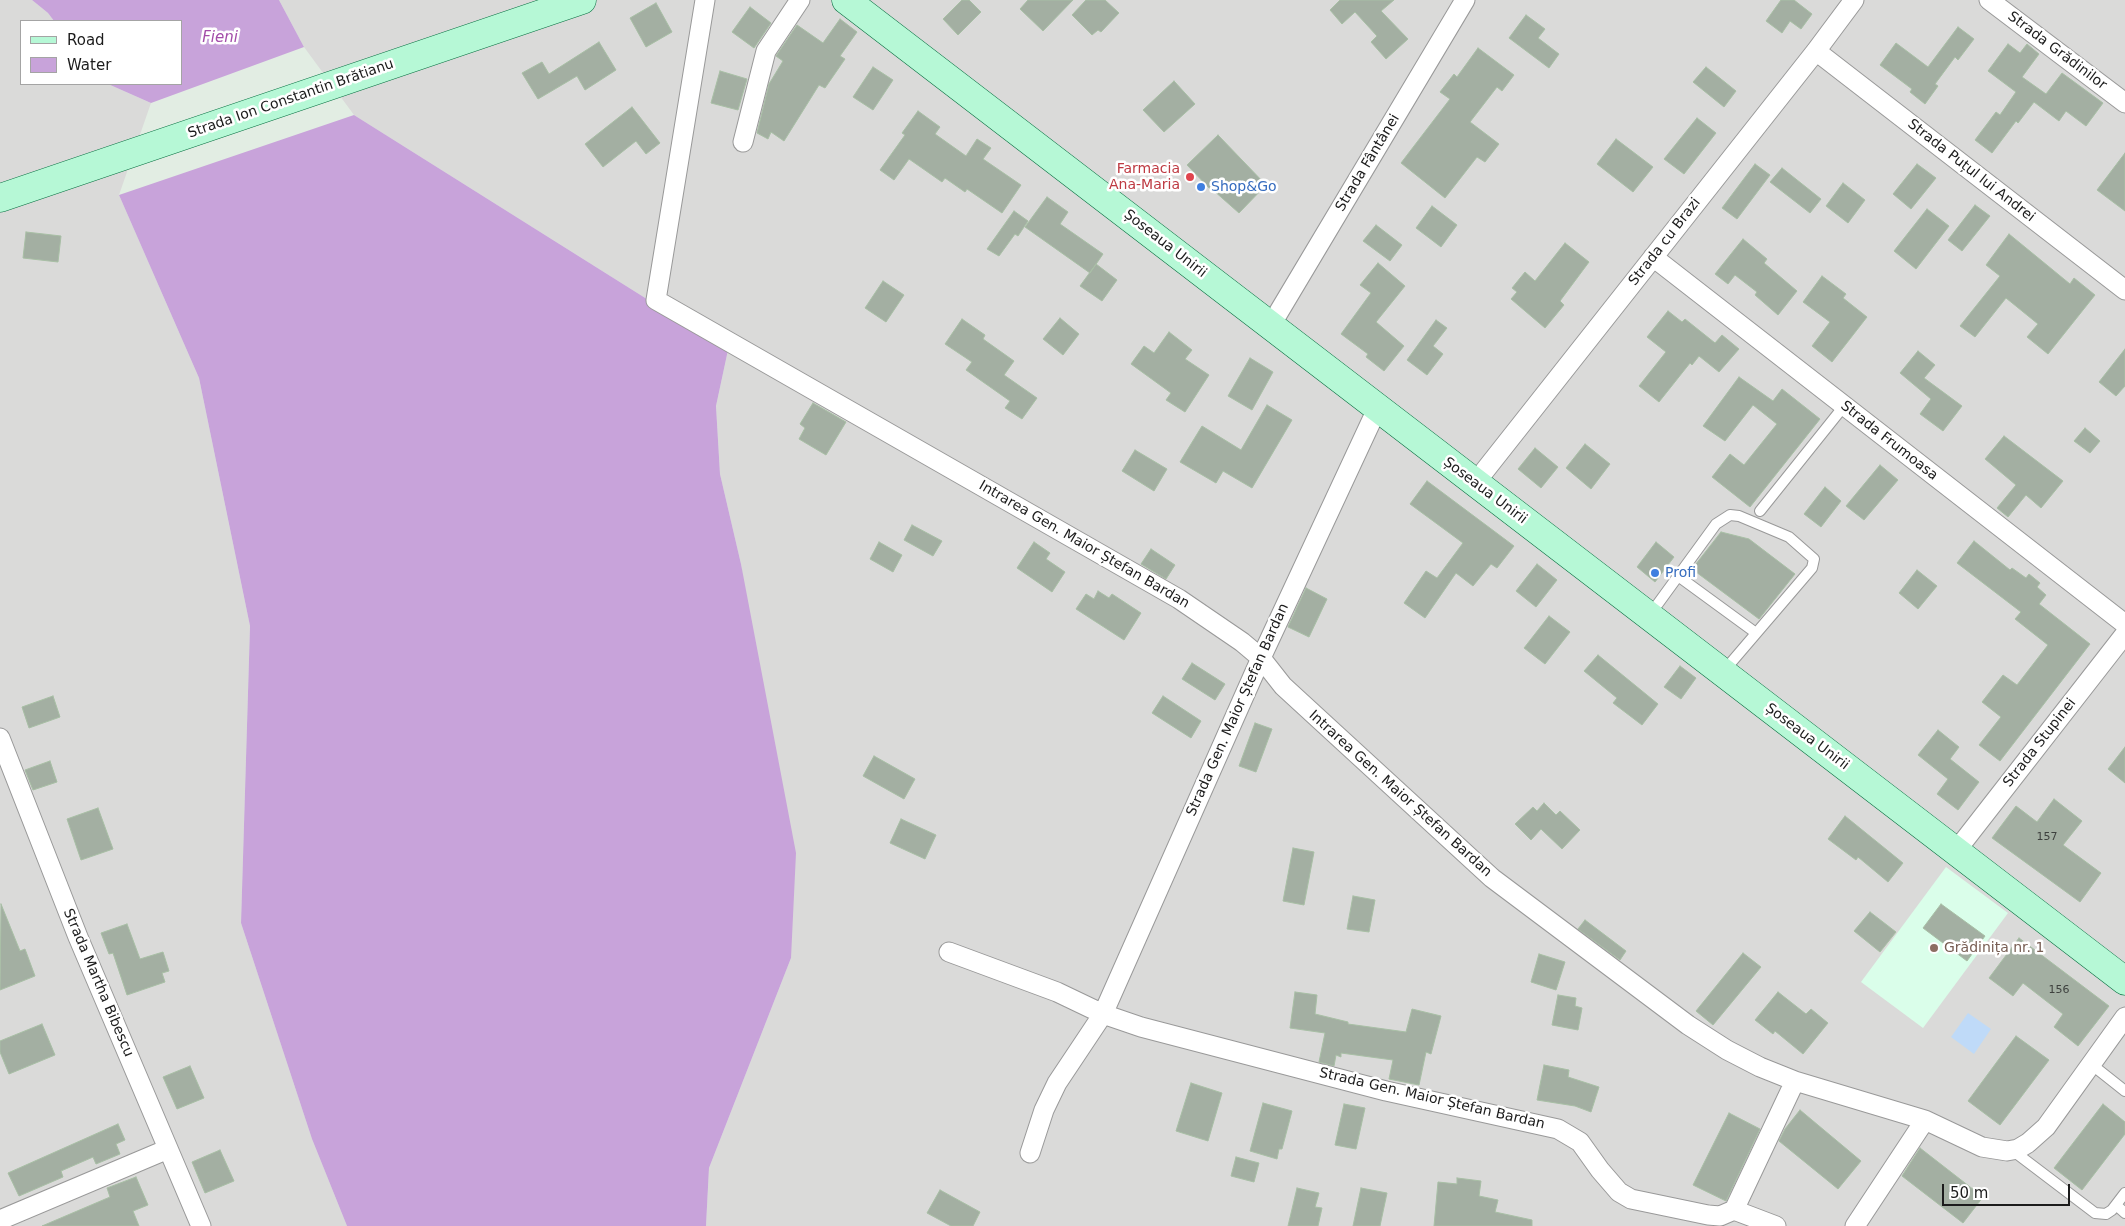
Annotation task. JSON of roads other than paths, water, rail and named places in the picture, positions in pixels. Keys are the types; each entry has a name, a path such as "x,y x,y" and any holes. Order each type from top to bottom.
{"main road":[{"name":"Strada Ion Constantin Brătianu","path":"0,198 582,0"},
{"name":"Șoseaua Unirii","path":"846,0 2125,981"}],"street":[{"name":"Intrarea Gen. Maior Ștefan Bardan","path":"705,0 656,300 1179,599 1242,642 1261,658 1283,686 1492,878 1688,1025 1727,1050 1795,1080 1925,1120 1982,1147 2012,1150"},
{"path":"743,142 766,51 800,0"},
{"name":"Strada Fântânei","path":"1271,325 1465,0"},
{"name":"Strada cu Brazi","path":"1475,483 1816,51 1854,0"},
{"name":"Strada Grădinilor","path":"1989,0 2125,103"},
{"name":"Strada Puțul lui Andrei","path":"1816,51 2125,290"},
{"name":"Strada Frumoasa","path":"1653,257 2125,624"},
{"name":"Strada Gen. Maior Ștefan Bardan","path":"1103,1014 1261,658 1377,408"},
{"name":"Strada Stupinei","path":"1956,851 2125,634"},
{"name":"Strada Martha Bibescu","path":"0,738 78,937 201,1226"},
{"name":"Strada Gen. Maior Ștefan Bardan","path":"950,952 1057,992 1103,1014 1141,1027 1386,1091 1558,1129 1580,1142 1619,1192 1631,1199 1708,1215 1720,1216 1734,1210"},
{"path":"1030,1153 1044,1110 1057,1083 1103,1014"},
{"path":"2012,1150 2028,1143 2046,1127 2125,1017"},
{"path":"1776,1226 1734,1210 1795,1080"},
{"path":"1855,1226 1925,1120"},
{"path":"0,1220 168,1149"}],"lane":[{"path":"1760,511 1844,406"},
{"path":"1649,616 1716,524 1730,515 1739,516 1789,537 1814,559 1812,568 1722,672"},
{"path":"1678,576 1756,633"},
{"path":"2091,1064 2125,1091"},
{"path":"2012,1150 2095,1213 2106,1214 2116,1205 2125,1192"},
{"path":"2116,1205 2125,1213"}],"water":[{"name":"Fieni","path":"32,0 279,0 304,47 151,103 110,85 182,85 182,20 53,20"},
{"path":"354,115 728,350 716,406 720,474 741,564 796,853 791,958 709,1168 706,1226 347,1226 312,1139 241,923 250,626 199,378 119,195"}],"place":[{"name":"Farmacia Ana-Maria","path":"1190,177"},
{"name":"Shop&Go","path":"1201,187"},
{"name":"Profi","path":"1655,573"},
{"name":"Grădinița nr. 1","path":"1934,948"}]}
